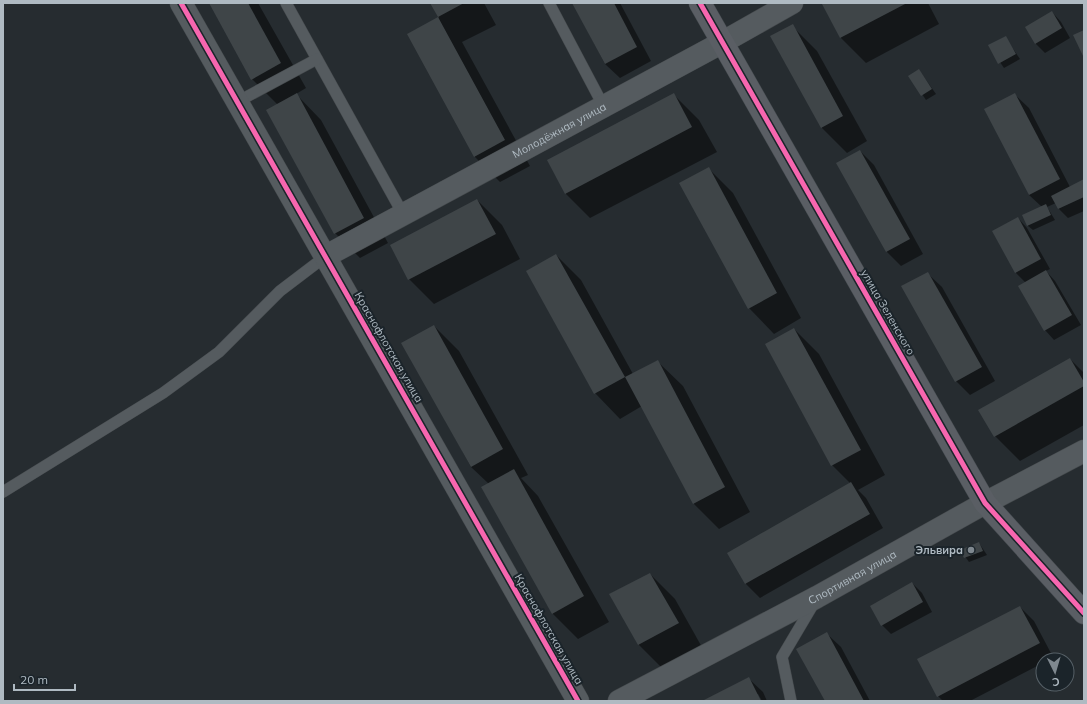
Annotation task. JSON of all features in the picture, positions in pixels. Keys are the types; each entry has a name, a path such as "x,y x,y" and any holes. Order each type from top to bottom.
{"street":[{"name":"Краснофлотская улица","path":"181,3 578,701"},
{"name":"улица Зеленского","path":"700,3 985,503 1084,613"},
{"name":"Молодёжная улица","path":"326,256 604,107 792,3"},
{"name":"Спортивная улица","path":"619,701 817,597 985,503 1084,451"}],"lane":[{"path":"286,3 403,214"},
{"path":"549,3 604,107"},
{"path":"237,102 317,59"},
{"path":"3,492 163,393 219,352 280,291 326,256"},
{"path":"791,701 782,658 817,597"}],"building":[{"path":"209,3 248,3 281,63 251,80"},
{"path":"430,3 464,3 438,17"},
{"path":"572,3 614,3 637,47 605,64"},
{"path":"907,3 840,38 822,4"},
{"path":"1052,11 1062,28 1035,44 1025,27"},
{"path":"438,17 505,140 474,157 407,34"},
{"path":"793,24 843,116 821,128 770,36"},
{"path":"1084,30 1084,58 1073,35"},
{"path":"1006,36 1016,54 998,64 988,45"},
{"path":"919,69 932,89 921,96 908,76"},
{"path":"297,93 364,218 334,234 266,110"},
{"path":"674,93 692,127 565,194 547,160"},
{"path":"1015,93 1060,179 1029,195 984,109"},
{"path":"860,150 910,239 886,252 836,163"},
{"path":"709,167 777,293 748,309 679,183"},
{"path":"1084,179 1084,197 1058,209 1051,196"},
{"path":"477,199 496,234 408,280 390,245"},
{"path":"1046,204 1051,215 1027,226 1022,215"},
{"path":"1018,217 1041,259 1015,273 992,231"},
{"path":"556,254 625,377 594,394 526,271"},
{"path":"1046,270 1072,315 1044,331 1018,286"},
{"path":"928,272 982,367 955,382 901,286"},
{"path":"434,325 503,449 471,467 401,343"},
{"path":"794,328 861,450 831,466 765,344"},
{"path":"1070,358 1084,382 1084,386 994,437 978,410"},
{"path":"658,360 725,487 693,504 625,377"},
{"path":"514,469 584,596 552,614 481,487"},
{"path":"851,482 870,514 745,584 727,553"},
{"name":"Эльвира","path":"979,542 983,551 964,558 960,550"},
{"path":"650,573 679,623 638,645 609,594"},
{"path":"912,582 923,602 881,626 870,606"},
{"path":"1020,606 1040,643 937,697 917,659"},
{"path":"827,632 864,701 825,701 796,649"},
{"path":"749,677 761,701 702,701"}],"cycle path":[{"path":"181,3 578,701"},
{"path":"700,3 985,503 1084,613"}],"place":[{"name":"Эльвира","path":"971,550"}]}
